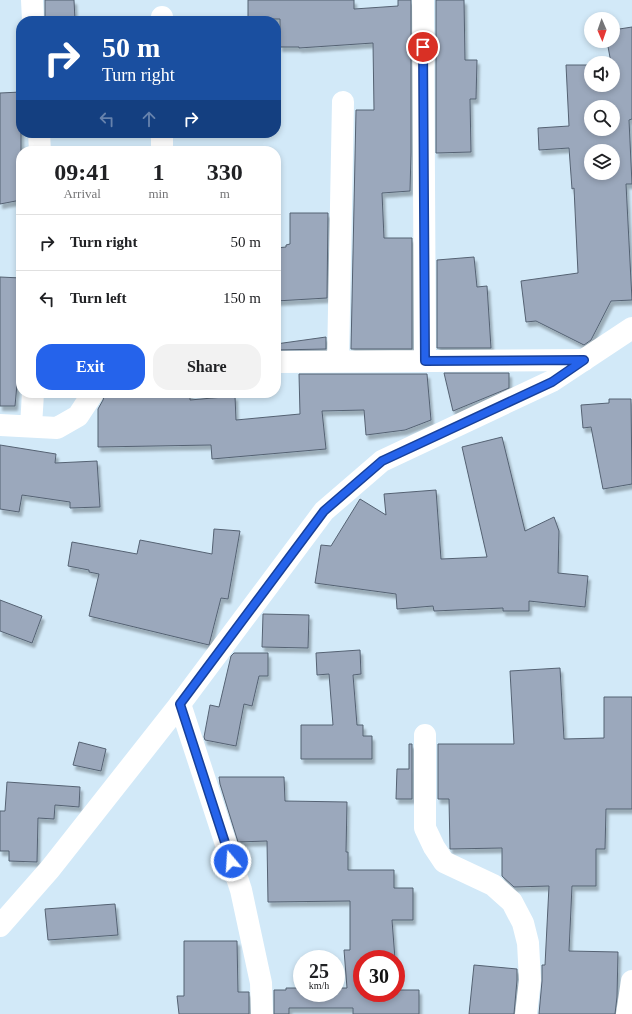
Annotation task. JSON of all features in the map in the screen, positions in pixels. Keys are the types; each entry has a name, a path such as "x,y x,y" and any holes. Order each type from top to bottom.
{"street":[{"path":"32,0 33,16"},
{"path":"423,0 425,361"},
{"path":"338,361 343,102"},
{"path":"0,926 50,868 180,704 324,511 382,461 552,382 632,328"},
{"path":"281,362 584,360"},
{"path":"31,426 33,398"},
{"path":"0,424 57,428 78,416 90,398"},
{"path":"180,704 241,890 261,983 262,1014"},
{"path":"425,735 425,828 434,847 444,862 493,885 512,902 523,923 528,943 529,973 526,1014"},
{"path":"627,1014 632,981"}],"building":[{"path":"45,0 74,0 75,16 45,16"},
{"path":"248,0 354,0 354,9 398,6 398,0 411,0 410,191 382,193 384,238 412,238 412,349 351,349 356,110 374,110 373,43 299,48 281,47 281,16 248,16"},
{"path":"436,0 464,0 465,60 477,60 476,99 470,99 471,152 436,153"},
{"path":"632,27 632,119 629,120 632,184 626,184 632,300 611,301 591,340 584,345 536,321 526,322 521,281 578,273 574,188 572,189 569,148 539,150 538,128 569,126 566,65 584,65 584,92 620,92 620,56 610,56 608,48 620,48 620,29"},
{"path":"16,92 16,138 21,138 21,146 16,146 16,201 0,204 0,93"},
{"path":"290,213 328,213 327,298 281,301 281,248 286,247 286,245 290,244"},
{"path":"474,257 477,287 487,286 491,348 437,348 437,260"},
{"path":"0,277 16,278 15,406 0,406"},
{"path":"326,337 326,349 281,350 281,343"},
{"path":"444,373 509,373 509,388 453,411"},
{"path":"299,374 427,374 431,420 405,430 366,435 364,410 322,411 326,449 212,459 211,445 98,447 98,409 104,398 190,398 190,400 235,398 236,420 300,414"},
{"path":"609,399 631,399 632,484 603,489 591,427 583,428 581,405 609,403"},
{"path":"502,437 525,531 554,517 559,531 558,573 588,576 585,607 529,601 529,611 503,611 503,608 434,611 433,606 397,609 396,594 315,583 321,545 331,546 360,499 386,515 384,494 436,490 441,559 487,557 462,447"},
{"path":"0,445 56,454 55,463 97,461 100,507 70,508 70,502 22,495 19,512 0,509"},
{"path":"214,529 240,531 228,599 221,598 209,645 89,616 99,574 89,572 89,570 68,566 72,542 137,554 140,540 212,554"},
{"path":"0,600 42,616 32,643 0,631"},
{"path":"263,614 309,615 308,648 262,647"},
{"path":"360,650 361,674 353,675 357,725 363,725 363,736 372,736 372,759 301,759 301,725 333,725 329,674 317,675 316,653"},
{"path":"234,653 268,653 268,676 259,676 252,706 244,704 236,746 205,740 204,737 210,705 219,707 231,656"},
{"path":"560,668 564,739 604,738 604,697 632,697 632,809 606,809 605,849 596,849 596,886 572,886 569,951 618,952 615,1014 539,1014 542,965 545,965 549,886 514,887 502,876 502,848 450,849 449,799 438,799 438,744 514,744 510,671"},
{"path":"79,742 106,749 101,771 73,765"},
{"path":"409,744 412,744 412,799 396,799 397,769 409,769"},
{"path":"219,777 284,777 285,801 347,802 346,852 348,852 348,870 394,870 394,888 413,888 413,920 392,920 394,950 353,950 353,1002 405,1002 405,990 419,990 419,1014 353,1014 353,1008 289,1008 289,1014 274,1014 274,990 286,990 286,988 293,988 293,1002 345,1002 345,988 347,988 345,950 350,950 350,901 268,902 267,841 238,842"},
{"path":"7,782 80,787 79,807 55,805 54,819 38,818 37,862 9,861 9,851 0,851 0,811 5,811"},
{"path":"115,904 118,935 48,940 45,909"},
{"path":"184,941 237,941 238,992 249,992 249,1014 179,1014 177,996 184,996"},
{"path":"474,965 517,969 514,1014 469,1014"}],"route":[{"path":"231,861 180,704 324,511 382,461 552,382 584,360 425,361 423,47"}]}
